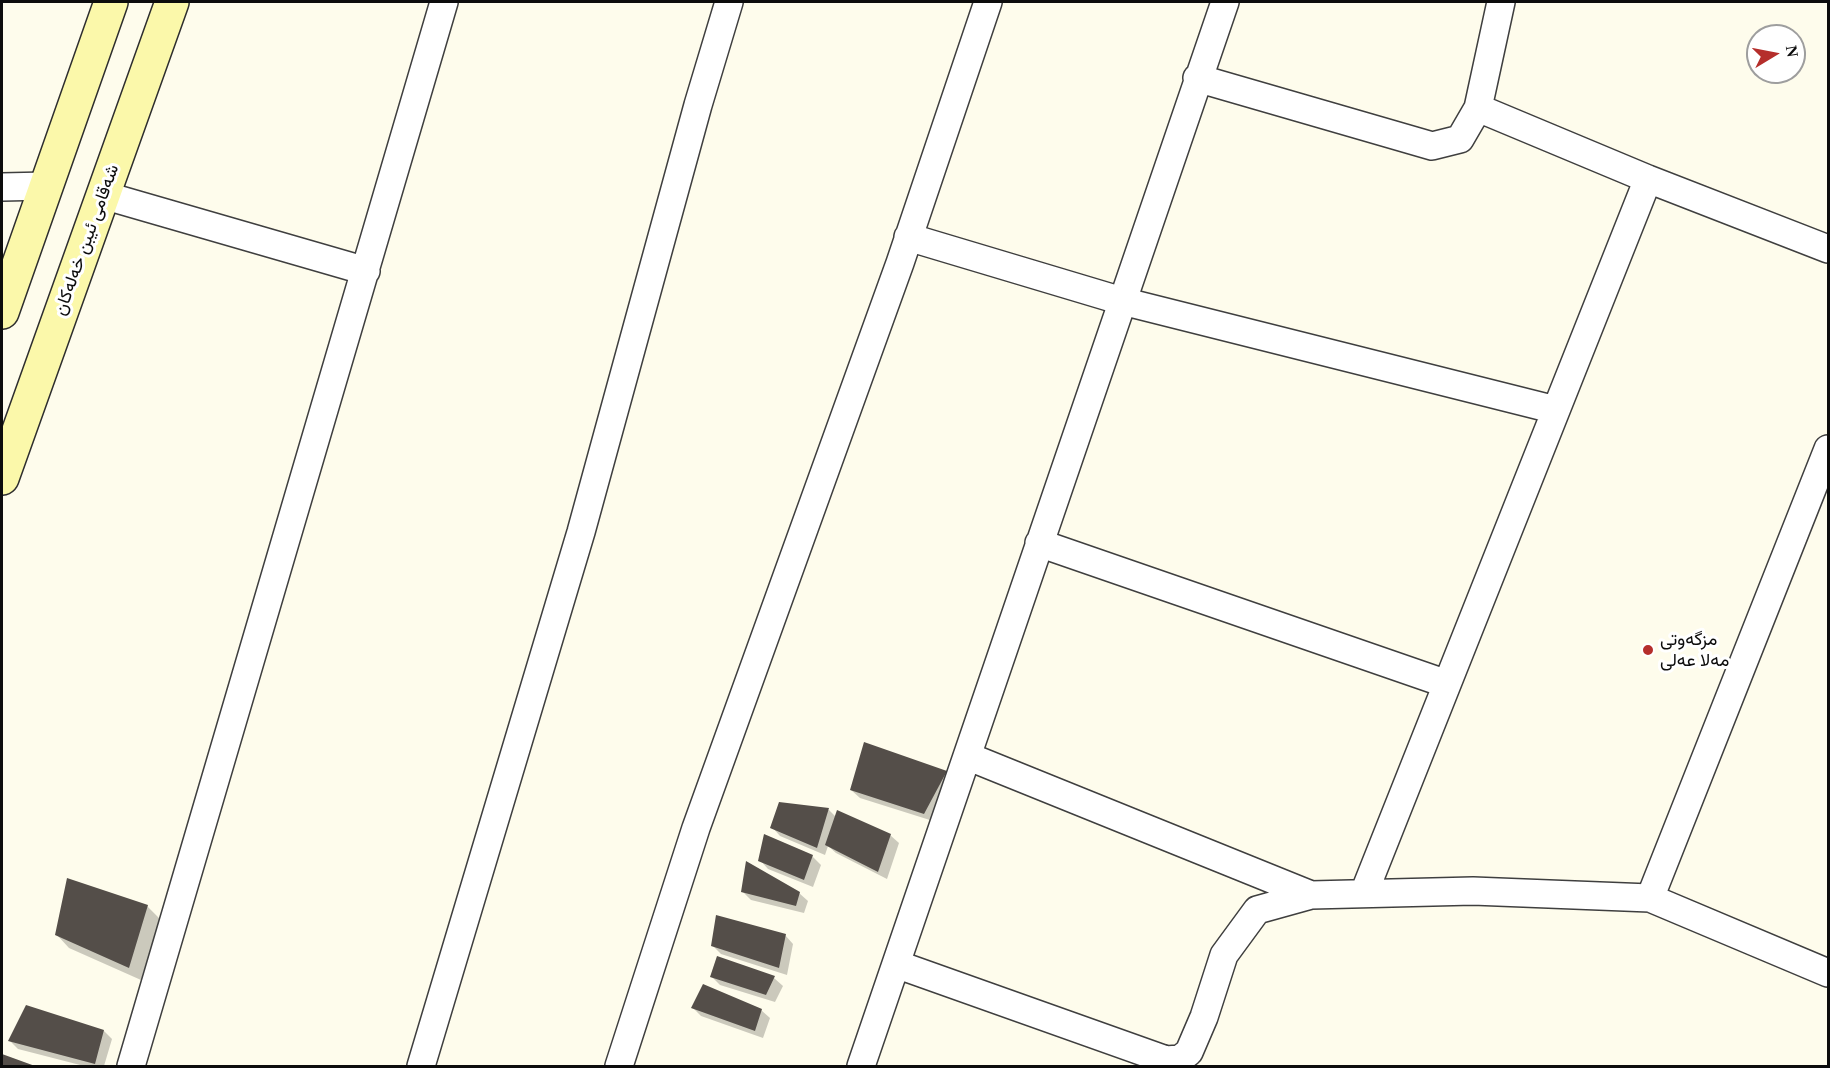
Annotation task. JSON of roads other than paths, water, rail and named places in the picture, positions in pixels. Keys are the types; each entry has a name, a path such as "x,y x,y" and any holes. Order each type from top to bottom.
{"main road":[{"path":"2,312 111,2"},
{"name":"شەقامی ئیبن خەلەکان","path":"2,478 172,2"}],"street":[{"path":"131,1066 444,2"},
{"path":"421,1066 581,532 698,105 729,2"},
{"path":"619,1066 696,828 908,237 988,2"},
{"path":"861,1066 1197,78 1225,2"},
{"path":"1197,78 1432,146 1460,139 1478,108 1501,2"},
{"path":"1478,108 1648,179 1828,249"},
{"path":"1364,893 1648,179"},
{"path":"2,187 47,186"},
{"path":"103,195 366,271"},
{"path":"908,237 1122,301 1556,410"},
{"path":"1650,898 1828,449"},
{"path":"1039,543 1447,684"},
{"path":"967,756 1311,895"},
{"path":"896,964 1155,1056 1172,1060 1180,1059 1189,1052 1204,1017 1224,955 1257,910 1311,895 1473,891 1650,898 1828,973"}],"place":[{"name":"مزگەوتی مەلا عەلی","path":"1648,650"}]}
